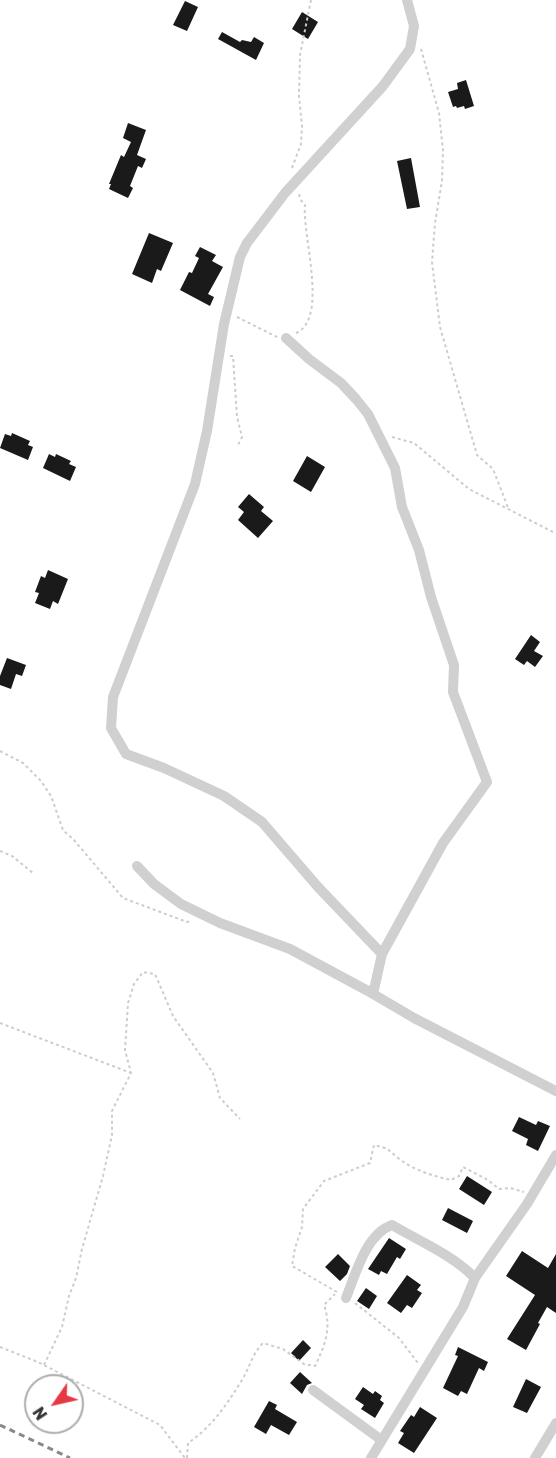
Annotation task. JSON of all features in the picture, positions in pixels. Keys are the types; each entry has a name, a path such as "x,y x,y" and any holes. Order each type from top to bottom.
{"street":[{"path":"382,954 318,887 262,822 224,796 164,768 126,754 111,728 113,697 195,484 207,431 224,324 240,257 258,228 294,184 383,86 410,49 414,26 407,0"},
{"path":"286,338 309,359 341,382 368,414 395,468 402,507 419,550 431,597 454,665 453,692 488,782 443,843 382,954 373,994"},
{"path":"137,866 154,884 182,904 208,918 290,949 414,1018 556,1091"},
{"path":"371,1458 380,1439 424,1373 463,1307 475,1278 532,1195 556,1155"},
{"path":"346,1298 365,1253 381,1229 392,1226 442,1254 475,1278"},
{"path":"313,1390 380,1439"},
{"path":"535,1458 556,1423"}],"path":[{"path":"224,324 236,316 280,338 286,338 302,331 311,317 311,299 314,289 304,218 305,205 300,199 291,176 301,144 300,55 311,0"},
{"path":"420,48 439,113 443,150 442,182 435,223 432,262 440,327 477,455 493,469 509,510"},
{"path":"217,360 225,355 233,356 237,417 242,438 238,446"},
{"path":"378,434 414,443 469,489 553,532"},
{"path":"0,751 23,763 41,781 51,796 63,830 123,898 188,922 208,918"},
{"path":"0,851 12,856 33,873"},
{"path":"44,1365 62,1327 76,1278 81,1249 103,1176 112,1135 112,1111 131,1073 125,1050 128,1003 134,984 143,972 155,974 173,1016 213,1073 220,1098 240,1119"},
{"path":"0,1023 131,1073"},
{"path":"186,1458 189,1443 220,1415 243,1379 255,1352 263,1343 283,1350 304,1365 315,1366 329,1328 324,1305 337,1293 292,1266 302,1227 303,1209 324,1180 370,1163 374,1145 390,1149 398,1158 430,1175 451,1180 459,1176 463,1167 488,1180 499,1189 510,1188 532,1195"},
{"path":"346,1298 362,1307 399,1338 424,1373"},
{"path":"0,1347 44,1365 160,1425 186,1458"}],"building":[{"path":"185,1 198,7 187,31 173,25"},
{"path":"302,12 318,22 308,39 292,29"},
{"path":"222,32 240,42 242,40 251,42 254,37 264,43 256,60 218,39"},
{"path":"466,80 474,106 465,109 464,106 453,107 448,92 458,89 457,83"},
{"path":"128,123 146,130 137,155 146,159 142,168 138,166 128,198 109,189 111,184 109,184 121,155 124,157 131,142 123,138"},
{"path":"411,158 420,207 407,209 397,161"},
{"path":"149,233 173,243 161,271 157,269 152,283 132,274"},
{"path":"200,247 216,255 212,261 223,267 208,294 214,297 210,306 180,290 199,258 195,256"},
{"path":"12,433 30,441 28,445 33,447 28,460 0,448 5,434 11,436"},
{"path":"49,454 55,457 56,454 71,461 69,464 76,467 70,481 43,468"},
{"path":"307,456 325,467 311,492 293,481"},
{"path":"249,494 264,507 261,511 273,521 258,538 238,520 244,512 238,507"},
{"path":"48,570 68,579 58,604 53,601 50,609 35,603 39,593 35,592 41,576 45,578"},
{"path":"531,635 540,642 534,651 543,656 535,667 527,661 524,665 515,659"},
{"path":"7,658 26,665 22,676 16,674 11,689 0,685 0,676"},
{"path":"519,1117 536,1125 538,1121 550,1126 538,1151 526,1145 528,1139 512,1131"},
{"path":"467,1176 492,1192 484,1205 459,1189"},
{"path":"448,1208 473,1221 467,1233 442,1220"},
{"path":"389,1238 406,1249 400,1259 397,1257 387,1274 381,1271 379,1275 368,1269"},
{"path":"522,1251 548,1268 556,1254 556,1313 547,1307 526,1350 507,1339 535,1295 506,1276"},
{"path":"338,1254 350,1266 347,1274 340,1281 325,1267"},
{"path":"407,1275 421,1285 417,1290 422,1293 412,1308 407,1305 401,1313 387,1303"},
{"path":"366,1288 377,1296 369,1309 357,1301"},
{"path":"303,1340 311,1348 299,1361 291,1353"},
{"path":"458,1347 488,1362 484,1371 479,1368 467,1394 461,1391 458,1396 443,1388 458,1356 455,1355"},
{"path":"300,1372 312,1383 307,1385 302,1394 290,1383"},
{"path":"526,1379 541,1387 527,1413 513,1407"},
{"path":"363,1387 373,1394 375,1391 382,1396 380,1400 384,1403 375,1418 361,1409 364,1405 355,1399"},
{"path":"269,1401 277,1405 275,1409 297,1422 289,1435 271,1425 266,1434 254,1427"},
{"path":"420,1407 437,1418 414,1453 398,1443 404,1433 400,1431"}],"railway":[{"path":"0,1425 70,1458"}]}
